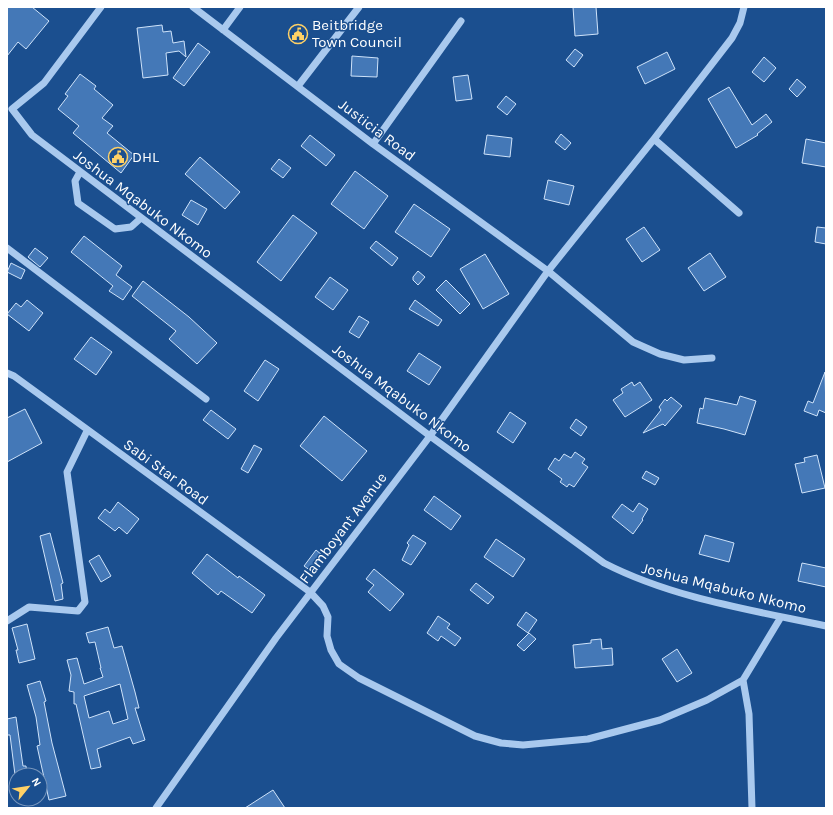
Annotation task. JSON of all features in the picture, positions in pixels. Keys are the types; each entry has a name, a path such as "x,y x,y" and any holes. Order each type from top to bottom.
{"street":[{"path":"10,109 44,83 101,7"},
{"name":"Justicia Road","path":"193,7 373,144 548,271 633,342 660,354 684,360 712,358"},
{"path":"223,30 240,7"},
{"path":"298,86 358,7"},
{"name":"Flamboyant Avenue","path":"158,805 310,592 430,436 548,271 654,139 732,38 740,23 744,7"},
{"path":"373,144 461,21"},
{"name":"Joshua Mqabuko Nkomo","path":"10,109 32,135 80,172 430,436 604,563 632,578 664,589 781,617 826,626"},
{"path":"654,139 739,213"},
{"path":"80,172 75,181 78,203 115,229 131,226 141,218"},
{"path":"7,248 206,399"},
{"name":"Sabi Star Road","path":"7,373 14,376 87,431 310,592 323,606 328,617 327,636 331,650 339,664 359,678 475,736 501,743 523,745 588,740 660,720 707,700 743,680"},
{"path":"7,621 29,607 78,611 85,602 67,472 87,431"},
{"path":"752,808 749,714 743,680 781,617"}],"building":[{"path":"7,7 32,7 49,21 26,49 18,42 7,56"},
{"path":"573,7 596,7 598,34 575,36"},
{"path":"162,25 163,32 171,31 173,43 184,41 186,57 179,51 166,53 168,75 143,78 137,28"},
{"path":"198,43 210,52 184,86 173,78"},
{"path":"575,49 583,55 574,67 566,60"},
{"path":"667,52 675,69 645,84 637,67"},
{"path":"352,56 378,58 377,77 351,76"},
{"path":"764,57 776,68 764,82 752,72"},
{"path":"80,74 96,86 94,89 113,105 102,118 113,126 107,133 134,155 121,173 73,133 79,126 58,109 68,96 65,94"},
{"path":"468,75 472,99 456,101 453,77"},
{"path":"797,79 806,87 797,97 789,89"},
{"path":"729,87 752,125 766,114 772,122 757,134 758,135 736,148 708,99"},
{"path":"506,96 516,104 507,115 497,107"},
{"path":"561,134 571,143 565,150 555,142"},
{"path":"310,135 335,155 326,166 301,146"},
{"path":"487,135 512,138 510,157 484,154"},
{"path":"806,139 826,143 826,167 802,163"},
{"path":"200,157 240,192 225,209 185,174"},
{"path":"279,159 291,168 283,178 271,169"},
{"path":"355,171 388,196 364,229 331,204"},
{"path":"548,180 574,186 569,205 544,199"},
{"path":"191,200 207,209 198,225 182,215"},
{"path":"414,204 450,229 431,257 395,232"},
{"path":"293,215 317,233 281,281 257,262"},
{"path":"644,227 660,250 642,262 626,239"},
{"path":"817,227 826,228 826,244 815,242"},
{"path":"84,236 122,266 116,275 132,287 123,300 109,291 113,286 71,252"},
{"path":"376,241 398,258 392,266 370,248"},
{"path":"35,248 48,258 40,267 28,257"},
{"path":"710,253 726,277 704,291 688,268"},
{"path":"485,254 509,294 483,309 460,269"},
{"path":"11,263 25,270 21,279 7,272"},
{"path":"418,271 425,277 418,285 413,280 413,277"},
{"path":"330,277 348,290 333,310 315,297"},
{"path":"446,280 470,304 460,314 436,290"},
{"path":"143,281 189,317 217,343 197,364 169,339 176,331 132,296"},
{"path":"27,300 43,313 29,331 7,314 16,303 21,307"},
{"path":"415,300 442,320 438,326 409,309"},
{"path":"359,316 369,322 359,338 349,332"},
{"path":"91,337 112,352 96,375 74,359"},
{"path":"419,353 441,367 429,385 407,371"},
{"path":"265,360 279,369 258,401 244,391"},
{"path":"825,372 826,413 819,410 817,416 804,411 808,401 813,403"},
{"path":"632,382 634,386 640,382 652,400 625,417 613,400 623,393 621,389"},
{"path":"740,396 756,401 745,435 697,423 700,408 703,409 705,398 737,405"},
{"path":"671,397 682,406 665,426 663,424 643,433 661,410 659,407 665,399 667,401"},
{"path":"25,409 42,443 7,462 7,418"},
{"path":"211,410 236,429 228,439 203,420"},
{"path":"510,412 526,423 513,443 497,432"},
{"path":"324,416 367,451 342,481 300,446"},
{"path":"576,419 587,427 581,436 570,428"},
{"path":"254,445 262,449 248,473 241,469"},
{"path":"575,452 585,459 582,463 588,467 574,487 569,484 567,487 560,482 562,479 548,469 555,458 559,461 564,454 571,458"},
{"path":"817,455 825,488 802,493 795,464 805,462 804,458"},
{"path":"646,471 659,478 655,485 642,478"},
{"path":"434,496 461,516 451,530 424,510"},
{"path":"118,502 139,519 127,534 119,527 115,531 98,518 105,509 110,513"},
{"path":"639,503 648,509 642,519 643,520 633,534 612,517 622,504 633,512"},
{"path":"50,533 63,583 61,584 63,599 55,601 40,536"},
{"path":"413,535 426,543 411,565 402,560 409,545 407,543"},
{"path":"705,535 734,543 729,562 699,554"},
{"path":"496,539 525,559 513,577 484,557"},
{"path":"316,550 322,555 311,571 304,566"},
{"path":"207,554 238,578 239,576 265,595 252,613 221,591 218,595 192,573"},
{"path":"99,555 111,576 101,582 89,561"},
{"path":"802,563 826,568 826,587 798,581"},
{"path":"374,569 404,594 390,611 368,592 374,585 366,579"},
{"path":"476,583 494,597 488,604 470,590"},
{"path":"526,612 537,620 528,633 517,625"},
{"path":"438,616 450,624 447,628 461,638 455,646 441,636 438,641 427,633"},
{"path":"27,624 35,659 19,663 16,650 18,650 12,628"},
{"path":"108,627 114,648 122,646 139,708 135,708 145,740 133,744 130,737 97,749 101,767 91,769 76,704 74,704 74,692 69,691 71,675 67,660 77,658 84,684 103,677 95,642 89,643 86,633","holes":["120,684 128,719 113,724 109,711 89,718 84,696"]},
{"path":"529,633 536,639 524,651 517,645"},
{"path":"601,639 602,649 612,648 613,665 575,668 573,645 591,643 591,640"},
{"path":"677,649 692,673 677,682 662,659"},
{"path":"40,681 46,701 44,702 52,743 66,796 49,800 48,767 42,767 37,746 40,745 36,717 27,685"},
{"path":"16,717 23,766 26,767 14,767 10,735 7,735 7,719"},
{"path":"273,790 285,808 245,808"}],"place":[{"name":"Beitbridge Town Council","path":"298,34"},
{"name":"DHL","path":"118,157"}]}
